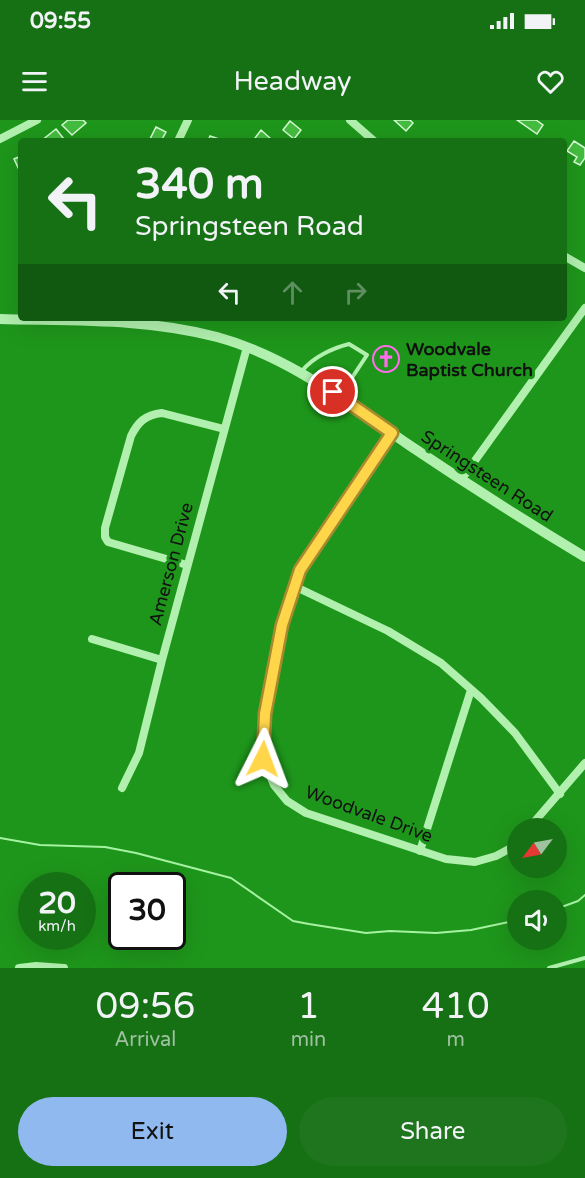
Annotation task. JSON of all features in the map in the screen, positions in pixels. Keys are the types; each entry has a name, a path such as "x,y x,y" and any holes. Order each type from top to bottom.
{"street":[{"path":"0,139 38,120"},
{"path":"179,138 188,120"},
{"path":"350,120 371,138"},
{"path":"567,258 585,268"},
{"path":"460,480 585,308"},
{"name":"Springsteen Road","path":"0,319 18,319"},
{"name":"Springsteen Road","path":"101,321 195,331 277,358 339,396 496,504 585,557"},
{"name":"Amerson Drive","path":"122,788 139,753 247,347"},
{"path":"188,566 108,542 105,537 105,528 131,436 143,418 162,413 224,429"},
{"name":"Woodvale Drive","path":"392,433 300,570 282,625 265,714 263,759 274,785 287,801 306,813 446,859 474,862 507,850"},
{"path":"294,586 388,631 441,663 515,733 560,794"},
{"path":"92,639 162,660"},
{"path":"420,851 471,690"},
{"path":"538,818 585,763"},
{"path":"19,968 36,966 64,968"}],"lane":[{"path":"301,372 307,365 338,347 349,344 367,355 339,396"},
{"path":"549,968 585,958"}],"building":[{"path":"68,120 83,120 86,123 72,135 62,125"},
{"path":"394,120 410,120 413,123 406,131"},
{"path":"517,120 536,120 543,125 537,134"},
{"path":"290,121 301,130 293,138 283,130"},
{"path":"156,127 166,132 163,138 150,138"},
{"path":"56,129 63,138 45,138"},
{"path":"261,130 270,138 255,138"},
{"path":"574,141 585,148 585,158 580,165 574,162 577,157 567,151"}],"waterway":[{"path":"0,838 40,845 105,847 231,878 293,921 309,924 366,933 390,931 436,933 471,930 507,922"},
{"path":"567,905 578,901 585,895"}],"place":[{"name":"Woodvale Baptist Church","path":"386,359"}],"route":[{"path":"263,759 265,714 282,625 291,592 300,570 392,433 333,392"}]}
